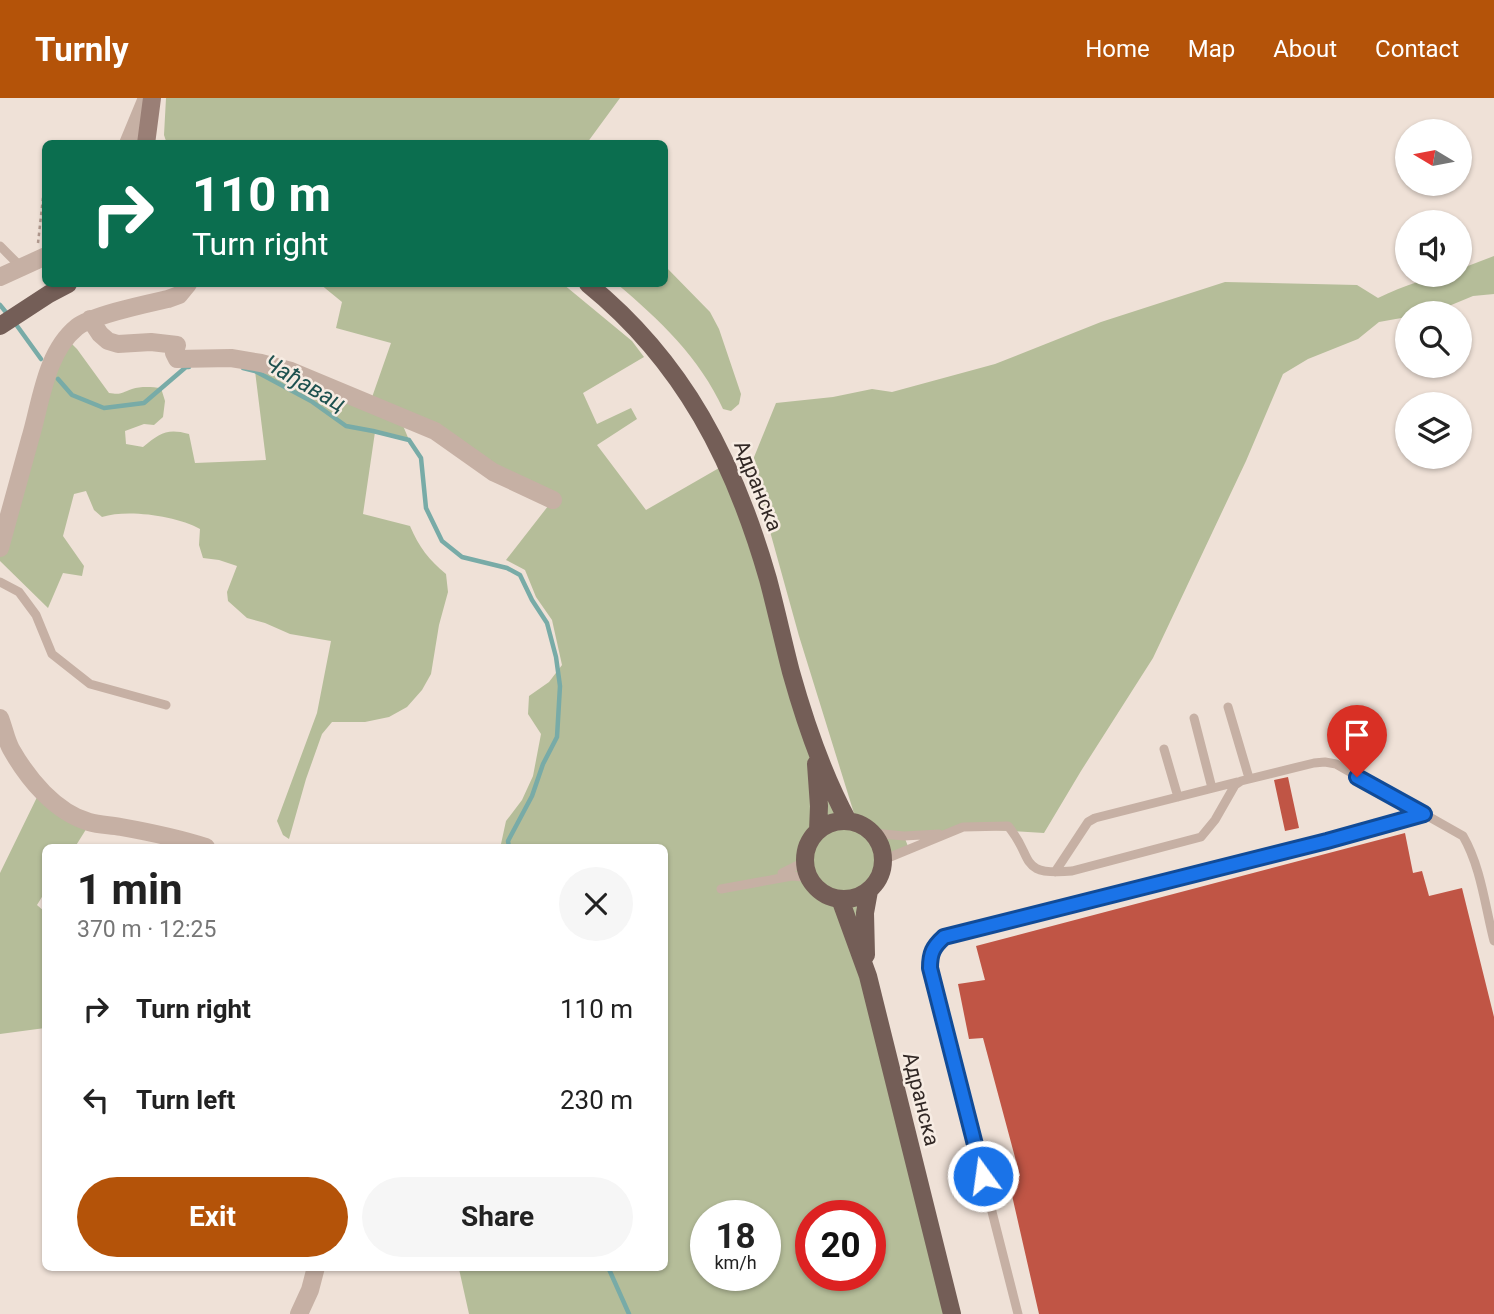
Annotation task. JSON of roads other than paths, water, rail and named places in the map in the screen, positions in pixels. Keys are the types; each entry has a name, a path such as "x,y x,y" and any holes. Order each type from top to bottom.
{"main road":[{"path":"0,326 60,287"},
{"name":"Адранска","path":"592,287 615,307 656,351 687,392 712,435 736,485 752,529 814,743 848,821"},
{"name":"Адранска","path":"814,743 819,806 818,831"},
{"path":"848,821 873,833 881,848 883,860 881,873 869,891 840,900 820,892 813,884 805,866 805,856 807,846 818,831 829,824 848,821"},
{"name":"Адранска","path":"868,976 865,923 869,891"},
{"name":"Адранска","path":"840,900 868,976 952,1314"}],"street":[{"path":"130,140 150,101"},
{"path":"146,140 150,101"},
{"path":"150,101 160,140"},
{"path":"0,277 34,261"},
{"path":"0,548 38,412 44,380 66,338 90,319 176,290"},
{"path":"90,319 100,334 108,341 118,344 151,342 177,345 174,353 177,359 231,358 291,371 435,431 493,472 553,500"},
{"path":"0,718 10,746 28,776 71,815 90,822 196,844"},
{"path":"299,1314 315,1271"}],"lane":[{"path":"0,246 34,261"},
{"path":"0,582 19,592 37,615 52,654 90,684 166,705"},
{"path":"1228,707 1245,780"},
{"path":"1194,718 1212,788"},
{"path":"1164,749 1178,797"},
{"path":"1055,872 1088,822 1095,818 1325,762 1336,764 1463,836 1474,862 1494,941"},
{"path":"883,860 963,827 1008,826 1036,869 1072,871 1201,837 1215,820 1235,785 1245,780"},
{"path":"1018,1314 930,968 930,954 936,944 944,937 1424,814"},
{"path":"873,833 904,836 944,834"},
{"path":"748,883 791,870 800,864 805,856"},
{"path":"721,889 792,876 803,877 813,884"}],"waterway":[{"name":"Чађавац","path":"0,305 9,316"},
{"name":"Чађавац","path":"15,323 41,359"},
{"name":"Чађавац","path":"58,379 72,395 104,408 144,403 189,367"},
{"name":"Чађавац","path":"243,368 255,371 311,401 346,426 409,440 421,458 426,508 442,541 462,557 507,568 520,575 547,623 560,686 557,737 508,844"},
{"name":"Чађавац","path":"610,1271 629,1314"}]}
